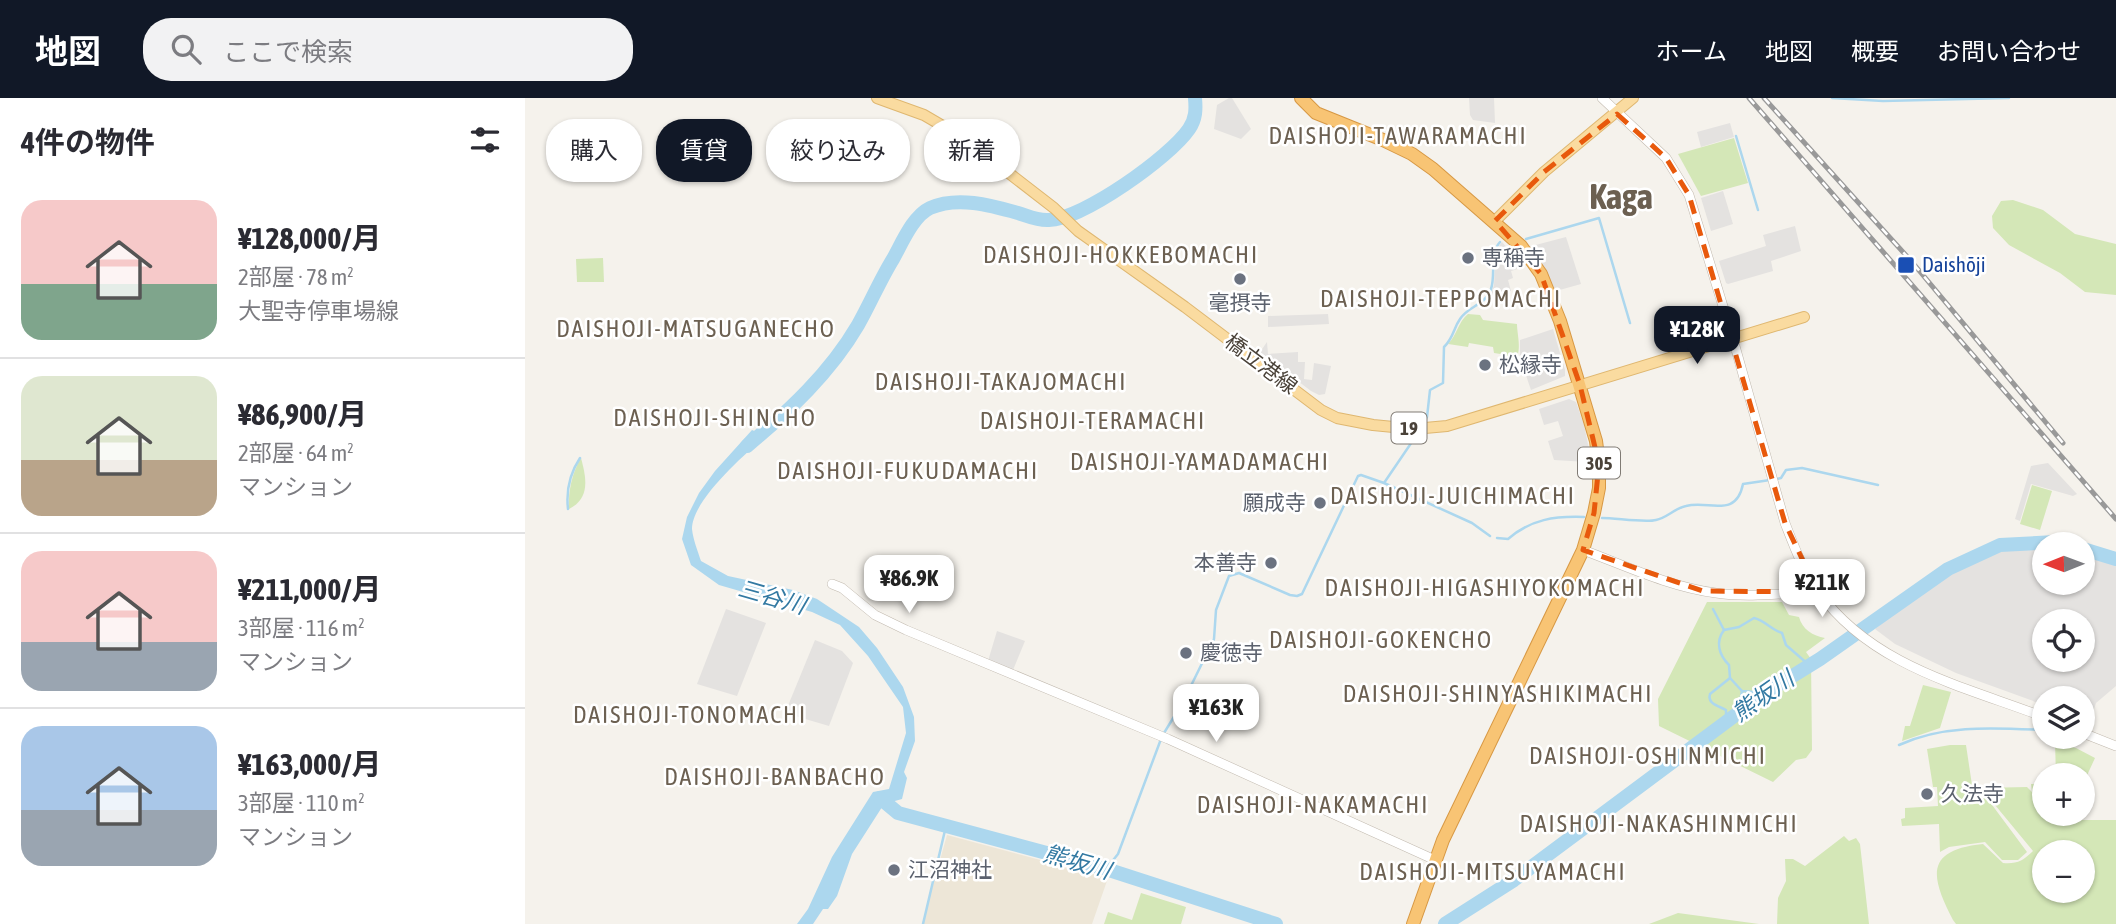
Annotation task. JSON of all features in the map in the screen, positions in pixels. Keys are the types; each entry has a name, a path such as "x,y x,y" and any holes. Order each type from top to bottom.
{"highway":[{"name":"305","path":"1301,98 1316,113 1350,125 1412,154 1495,221 1521,246 1541,274 1560,321 1596,441 1599,488 1583,550 1435,860 1413,924"}],"main road":[{"name":"橋立港線","path":"877,98 924,115 947,127 1054,208 1073,226 1314,404 1337,418 1385,427 1414,429 1447,426 1804,317"},
{"path":"1495,221 1544,172 1633,98"}],"street":[{"path":"1602,98 1666,158 1689,195 1785,523 1818,592 1848,626 1883,653 1930,675 2032,713"},
{"path":"1583,550 1678,585 1703,591 1734,594 1818,592"},
{"path":"832,584 842,588 874,615 906,630 1168,739 1435,860"},
{"path":"2095,738 2116,746"}],"highlighted area":[{"path":"1617,114 1666,158 1689,195 1785,523 1818,592 1703,591 1583,550 1594,513 1599,464 1580,385 1541,274 1495,221 1544,172"}],"shaded area":[{"path":"1232,98 1251,129 1241,139 1214,129 1217,105"},
{"path":"1469,98 1494,98 1495,123 1473,120"},
{"path":"1730,123 1734,137 1701,147 1697,132"},
{"path":"1723,191 1733,224 1711,231 1701,198"},
{"path":"1795,226 1801,251 1771,261 1773,271 1726,283 1719,261 1766,246 1763,235"},
{"path":"1566,237 1581,284 1556,291 1528,247"},
{"path":"1502,242 1524,267 1511,271 1513,278 1508,280 1511,291 1491,295 1496,250"},
{"path":"1328,314 1329,324 1268,327 1268,316"},
{"path":"1553,329 1565,376 1531,390 1520,358 1520,340"},
{"path":"1267,342 1268,354 1298,352 1298,362 1305,362 1304,379 1312,380 1314,363 1331,366 1325,394 1319,395 1311,391 1260,352"},
{"path":"1569,399 1576,402 1584,425 1589,449 1587,462 1554,460 1548,441 1563,436 1558,421 1544,425 1539,409"},
{"path":"2048,463 2077,494 2073,496 2031,484 2020,521 2015,519 2031,466"},
{"path":"2032,546 2032,595 2095,595 2095,557 2116,563 2116,686 2095,706 2095,686 2032,686 2032,701 1956,673 1895,644 1875,629 1906,603 1982,557 2016,547"},
{"path":"726,609 766,623 737,696 697,684"},
{"path":"997,631 1025,641 1013,670 988,661"},
{"path":"815,640 842,651 853,663 829,726 785,713"},
{"path":"947,835 1108,878 1092,924 922,924"}],"green space":[{"path":"1734,138 1748,183 1701,196 1678,154"},
{"path":"2013,200 2043,210 2075,234 2116,244 2116,295 2085,292 2060,273 2009,245 1993,228 1992,216 2001,201"},
{"path":"603,258 604,282 577,282 576,259"},
{"path":"1468,314 1480,315 1483,320 1517,324 1517,357 1508,364 1507,355 1494,353 1493,347 1469,343 1468,347 1448,344"},
{"path":"581,458 585,480 584,493 569,509 571,482"},
{"path":"2032,485 2052,491 2040,530 2020,524"},
{"path":"1707,602 1782,602 1789,615 1799,617 1809,631 1825,638 1806,652 1811,659 1812,750 1806,758 1796,760 1773,782 1659,726 1658,699"},
{"path":"1923,685 1951,692 1940,728 1902,741 1905,726 1910,726"},
{"path":"1966,745 1972,785 1978,786 2027,852 2018,860 2002,860 1985,842 1949,847 1940,852 1939,824 1902,826 1901,819 1905,818 1905,808 1938,806 1937,787 1933,787 1927,749"},
{"path":"2055,749 2078,749 2095,758 2093,763 2056,763"},
{"path":"2027,787 2032,792 2032,826 2095,826 2095,820 2116,820 2116,924 1956,924 1953,920 1940,890 1938,868 1942,859 1951,852 1983,844 2003,863 2019,861 2032,852 2032,903 2095,903 2095,840 2032,840 2032,850 1981,788"},
{"path":"1844,836 1849,841 1856,838 1860,844 1869,924 1777,924 1778,898 1786,881 1785,859 1793,859 1805,866"},
{"path":"1141,893 1186,907 1181,924 1104,924 1108,912 1132,920"},
{"path":"1678,913 1759,924 1649,924"}],"water":[{"path":"752,430 766,436 721,478 694,517 692,529 701,561 728,576 793,590 817,599 859,627 903,687 914,717 915,741 904,772 907,778 902,799 884,804 852,854 837,896 828,909 823,909 813,924 797,924 808,909 832,857 873,792 889,789 906,733 903,707 868,656 840,625 812,612 719,585 691,565 682,539 687,517 699,493 715,471"}],"waterway":[{"name":"三谷川","path":"747,446 793,405 835,359 858,325 908,230 924,212 940,204 962,202 996,207 1045,220 1064,217 1125,185 1164,155 1189,129 1193,121 1195,98"},
{"path":"1832,98 1883,101 2009,98"},
{"path":"1736,136 1758,210"},
{"path":"1526,239 1599,218 1630,323"},
{"path":"1423,424 1427,417 1430,390 1443,383 1444,347 1463,315 1489,294 1495,252 1500,242"},
{"path":"1164,733 1183,702 1214,639 1216,610 1229,576 1239,573 1290,595 1302,594 1358,476 1384,483 1418,433"},
{"path":"568,509 569,482 580,458"},
{"path":"1777,479 1781,478 1786,470 1802,468 1878,485"},
{"path":"1602,518 1651,521 1686,506 1728,505 1739,495 1743,484 1770,480"},
{"path":"1384,483 1472,523 1490,536"},
{"path":"1497,538 1508,539 1525,527 1544,520 1584,517"},
{"name":"熊坂川","path":"1445,924 1514,880 1765,693 1820,659 1948,569 2000,545 2032,543"},
{"name":"熊坂川","path":"2095,553 2116,559"},
{"path":"1713,609 1724,630 1739,627 1754,618 1782,633 1786,645 1809,665"},
{"path":"1724,630 1719,648 1729,665 1730,678 1710,694 1710,700 1726,710 1726,722"},
{"path":"1730,678 1742,691 1754,692 1760,697"},
{"path":"1742,691 1740,702 1745,708"},
{"path":"1899,745 1916,738 1952,730 2032,730"},
{"path":"1106,869 1118,854 1161,739"},
{"name":"熊坂川","path":"880,798 898,813 1106,869 1276,924"},
{"path":"923,924 946,826"}],"railway":[{"path":"1749,98 2116,519"},
{"path":"1764,98 1912,262 2063,443"}],"place":[{"name":"専稱寺","path":"1468,258"},
{"name":"Daishōji","path":"1906,265"},
{"name":"毫摂寺","path":"1240,279"},
{"name":"松縁寺","path":"1485,365"},
{"name":"願成寺","path":"1320,503"},
{"name":"本善寺","path":"1271,563"},
{"name":"慶徳寺","path":"1186,653"},
{"name":"久法寺","path":"1927,794"},
{"name":"江沼神社","path":"894,870"}],"district":[{"name":"DAISHOJI-TAWARAMACHI","path":"1398,136"},
{"name":"Kaga","path":"1621,197"},
{"name":"DAISHOJI-HOKKEBOMACHI","path":"1121,255"},
{"name":"DAISHOJI-TEPPOMACHI","path":"1441,299"},
{"name":"DAISHOJI-MATSUGANECHO","path":"696,329"},
{"name":"DAISHOJI-TAKAJOMACHI","path":"1001,382"},
{"name":"DAISHOJI-SHINCHO","path":"715,418"},
{"name":"DAISHOJI-TERAMACHI","path":"1093,421"},
{"name":"DAISHOJI-YAMADAMACHI","path":"1200,462"},
{"name":"DAISHOJI-FUKUDAMACHI","path":"908,471"},
{"name":"DAISHOJI-JUICHIMACHI","path":"1453,496"},
{"name":"DAISHOJI-HIGASHIYOKOMACHI","path":"1485,588"},
{"name":"DAISHOJI-GOKENCHO","path":"1381,640"},
{"name":"DAISHOJI-SHINYASHIKIMACHI","path":"1498,694"},
{"name":"DAISHOJI-TONOMACHI","path":"690,715"},
{"name":"DAISHOJI-OSHINMICHI","path":"1648,756"},
{"name":"DAISHOJI-BANBACHO","path":"775,777"},
{"name":"DAISHOJI-NAKAMACHI","path":"1313,805"},
{"name":"DAISHOJI-NAKASHINMICHI","path":"1659,824"},
{"name":"DAISHOJI-MITSUYAMACHI","path":"1493,872"}]}
